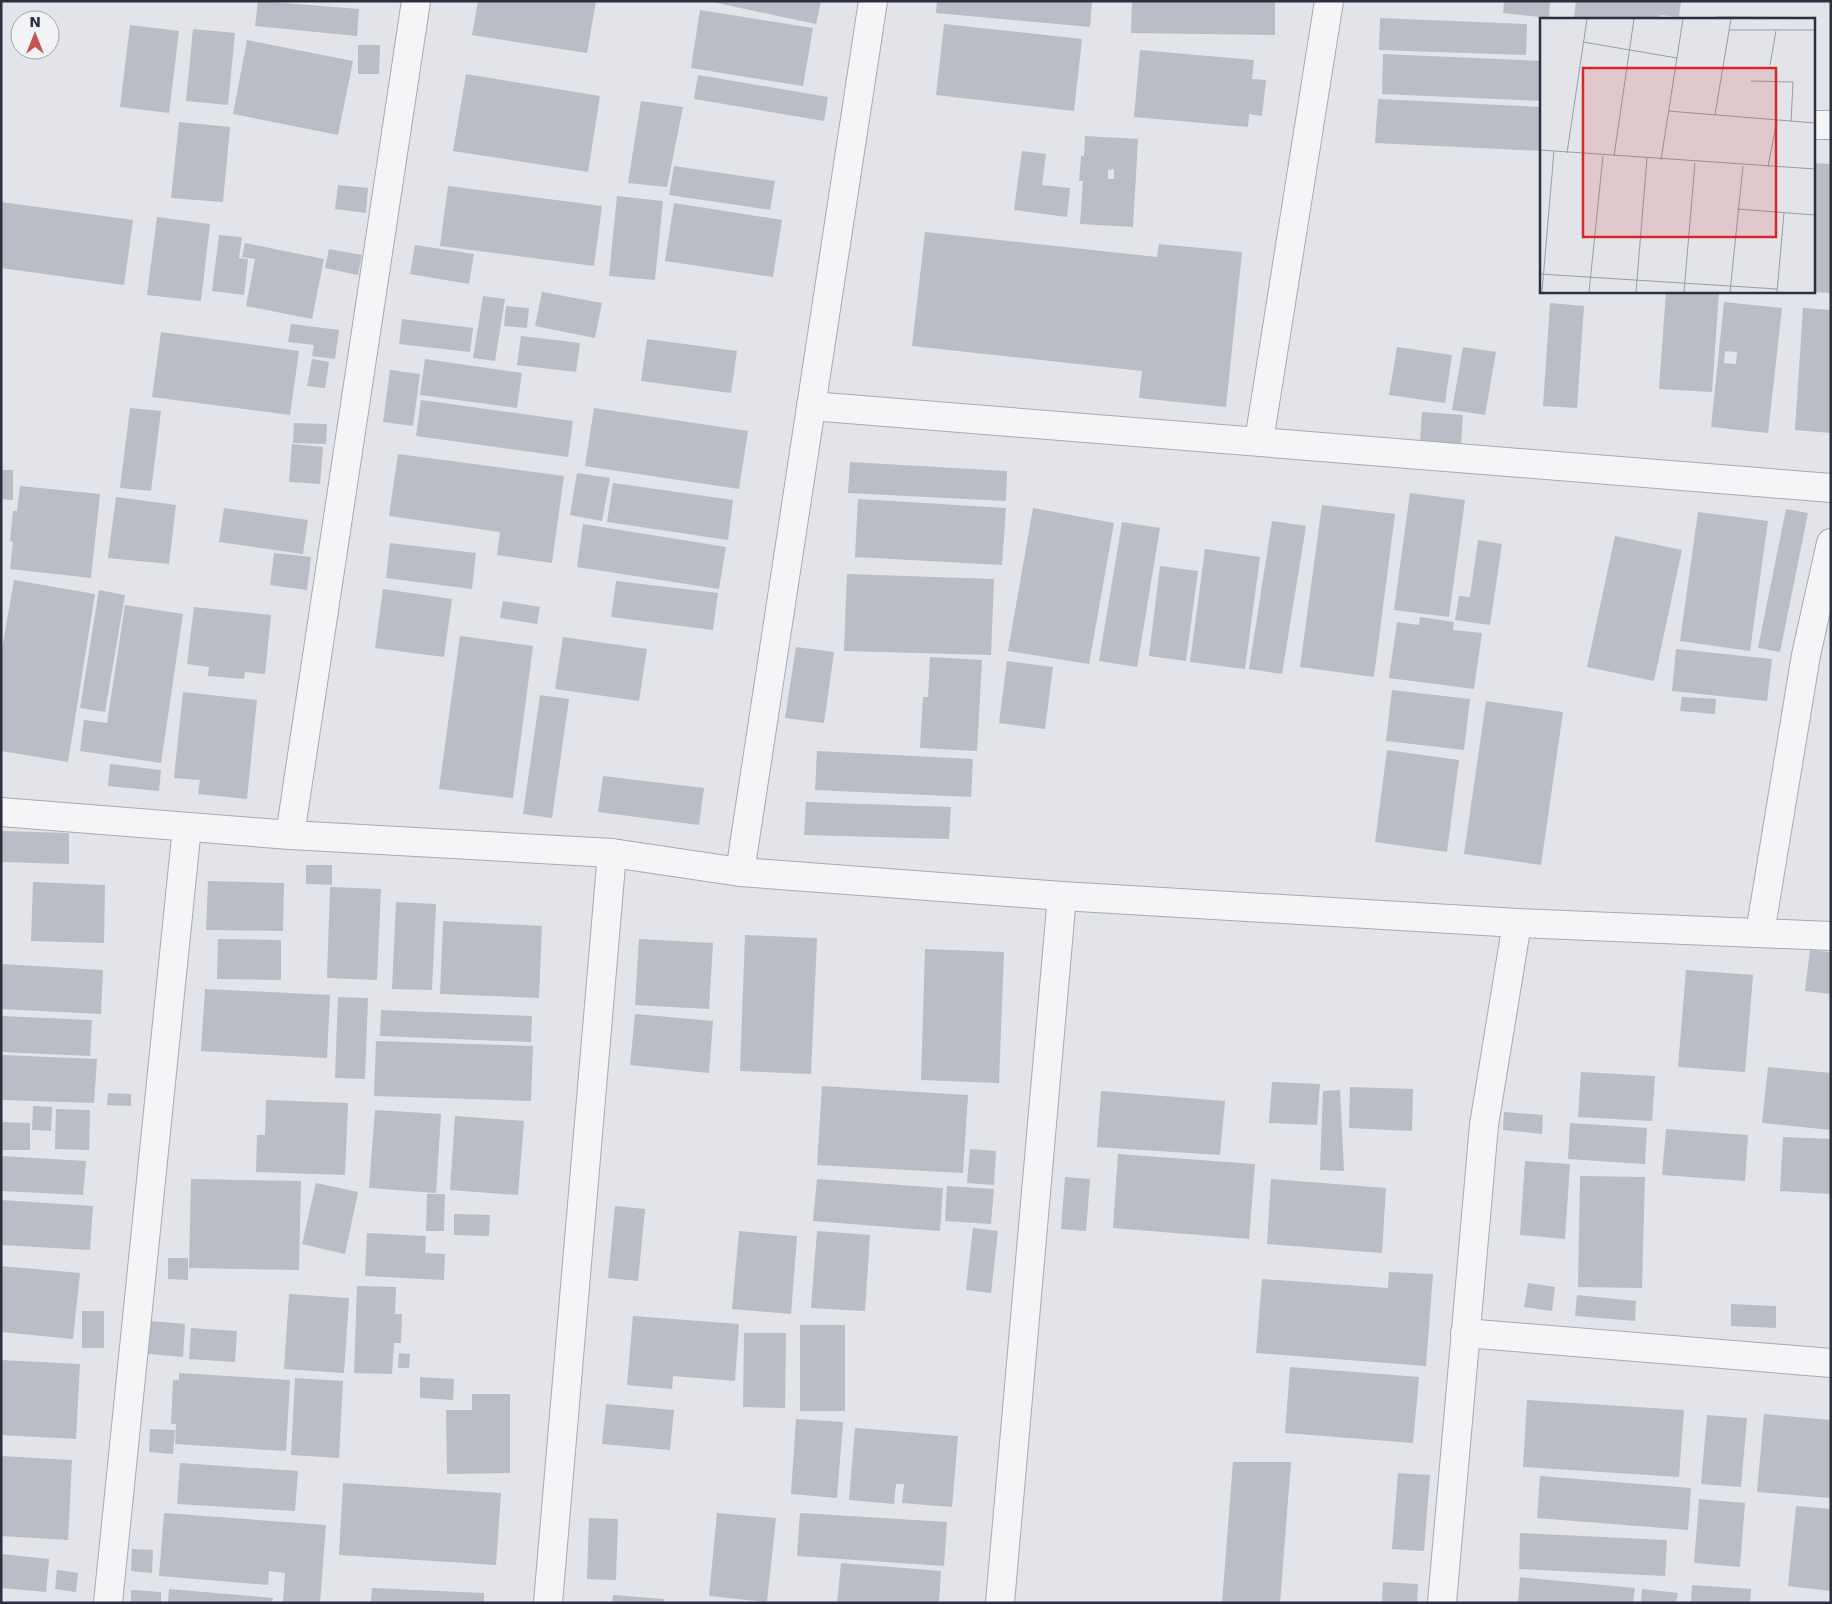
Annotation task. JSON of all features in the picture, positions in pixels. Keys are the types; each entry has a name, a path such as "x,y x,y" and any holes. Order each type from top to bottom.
{"street":[{"path":"290,835 416,1"},
{"path":"740,872 873,1"},
{"path":"1259,441 1329,1"},
{"path":"1814,125 1831,125"},
{"path":"811,406 1831,488"},
{"path":"1760,933 1806,655 1831,543"},
{"path":"1,812 290,835 612,853 740,872 1062,896 1518,923 1831,936"},
{"path":"108,1603 187,827"},
{"path":"548,1603 612,853"},
{"path":"1000,1603 1062,896"},
{"path":"1442,1603 1484,1125 1518,923"},
{"path":"1465,1333 1831,1363"}],"building":[{"path":"258,1 359,9 357,36 255,26"},
{"path":"478,1 596,1 587,53 472,35"},
{"path":"708,1 821,1 816,24"},
{"path":"937,1 1092,1 1090,27 936,13"},
{"path":"1132,1 1275,1 1275,35 1131,33"},
{"path":"1504,1 1550,1 1549,18 1503,13"},
{"path":"1576,1 1681,1 1679,17 1660,15 1659,18 1574,17"},
{"path":"700,10 813,28 803,86 691,68"},
{"path":"1716,16 1805,17 1805,18 1716,18"},
{"path":"1380,18 1527,24 1526,55 1379,50"},
{"path":"944,24 1082,39 1074,111 936,95"},
{"path":"130,25 179,31 169,113 120,107"},
{"path":"193,29 235,33 228,105 186,101"},
{"path":"247,40 353,61 338,135 233,114"},
{"path":"358,45 380,45 379,74 358,74"},
{"path":"1140,50 1254,60 1252,79 1266,80 1262,116 1249,114 1248,127 1134,117"},
{"path":"1383,54 1540,61 1540,101 1382,94"},
{"path":"466,74 600,96 588,172 453,151"},
{"path":"698,75 828,97 824,121 694,99"},
{"path":"1378,99 1540,107 1540,151 1375,143"},
{"path":"641,101 683,107 667,187 628,183"},
{"path":"179,122 230,127 223,202 171,198"},
{"path":"1085,136 1138,139 1133,227 1080,224 1083,181 1079,181 1081,156 1084,156","holes":["1114,169 1114,179 1108,179 1108,170"]},
{"path":"1022,151 1046,154 1042,185 1070,188 1067,217 1014,210"},
{"path":"1815,163 1831,164 1831,293 1813,292"},
{"path":"674,166 775,181 770,210 669,195"},
{"path":"338,185 368,188 366,213 335,209"},
{"path":"448,186 602,206 594,266 440,246"},
{"path":"617,196 663,201 655,280 609,276"},
{"path":"1,202 133,220 124,285 1,268"},
{"path":"674,203 782,220 773,277 665,261"},
{"path":"157,217 210,224 201,301 147,295"},
{"path":"925,232 1157,257 1159,244 1242,252 1226,407 1139,398 1142,371 912,346"},
{"path":"219,235 242,237 239,258 248,259 244,295 212,291"},
{"path":"245,243 324,259 312,319 246,306 255,259 242,257"},
{"path":"415,245 474,254 469,284 410,274"},
{"path":"329,249 362,255 358,275 325,268"},
{"path":"542,292 602,303 595,338 535,326"},
{"path":"1666,292 1719,292 1712,392 1659,389"},
{"path":"483,296 505,299 495,361 473,358"},
{"path":"1724,302 1782,308 1768,433 1711,427","holes":["1725,351 1737,352 1736,364 1724,363"]},
{"path":"1550,303 1584,306 1577,408 1543,406"},
{"path":"506,306 529,308 527,328 504,326"},
{"path":"1803,308 1831,310 1831,433 1795,430"},
{"path":"402,319 473,328 470,352 399,344"},
{"path":"291,324 339,330 335,359 312,356 314,345 288,342"},
{"path":"161,332 299,351 290,415 152,397"},
{"path":"521,336 580,343 576,372 517,365"},
{"path":"647,339 737,351 731,393 641,381"},
{"path":"1397,347 1452,355 1445,403 1389,395"},
{"path":"1463,347 1496,352 1485,415 1452,410"},
{"path":"312,359 329,362 325,388 307,386"},
{"path":"425,359 522,373 517,408 420,395"},
{"path":"390,370 420,374 413,426 383,422"},
{"path":"421,400 573,421 568,457 416,436"},
{"path":"130,408 161,411 151,491 120,488"},
{"path":"594,408 748,431 739,489 585,466"},
{"path":"1422,412 1463,415 1461,445 1420,442"},
{"path":"294,423 327,424 326,444 293,443"},
{"path":"292,444 323,447 320,484 289,482"},
{"path":"398,454 564,476 552,563 497,555 500,532 389,516"},
{"path":"850,462 1007,471 1006,501 848,493"},
{"path":"1,470 13,470 13,500 1,499"},
{"path":"577,473 610,478 602,521 570,515"},
{"path":"613,483 733,500 728,540 607,522"},
{"path":"20,486 100,494 91,578 10,569 13,542 10,541 13,511 17,511"},
{"path":"1410,493 1465,500 1449,617 1394,610"},
{"path":"116,497 176,505 169,564 108,558"},
{"path":"858,499 1006,508 1002,565 855,557"},
{"path":"1322,505 1395,514 1374,677 1300,667"},
{"path":"224,508 308,520 303,554 219,542"},
{"path":"1033,508 1114,523 1089,664 1008,651"},
{"path":"1786,509 1808,513 1780,652 1758,648"},
{"path":"1698,512 1768,521 1750,651 1680,641"},
{"path":"1272,521 1306,526 1282,674 1249,669"},
{"path":"1122,522 1160,528 1137,667 1099,661"},
{"path":"583,524 726,547 719,589 577,567"},
{"path":"1615,536 1682,550 1654,681 1587,667"},
{"path":"1478,540 1502,544 1490,625 1455,620 1459,596 1470,597"},
{"path":"390,543 476,553 472,589 386,578"},
{"path":"1205,549 1260,557 1245,669 1190,662"},
{"path":"274,553 311,557 307,590 270,585"},
{"path":"1160,566 1198,571 1186,661 1149,656"},
{"path":"847,574 994,579 991,655 844,651"},
{"path":"14,580 95,594 68,762 1,751 1,655"},
{"path":"616,581 718,593 713,630 611,617"},
{"path":"383,589 452,599 444,657 375,648"},
{"path":"99,590 125,595 105,712 80,708"},
{"path":"503,601 540,607 537,624 500,618"},
{"path":"125,605 183,614 161,763 80,751 84,720 107,723"},
{"path":"194,607 271,615 265,674 245,672 244,679 208,676 209,667 187,664"},
{"path":"1420,617 1454,622 1453,630 1482,633 1474,689 1389,678 1397,622 1419,625"},
{"path":"460,636 533,646 513,798 439,789"},
{"path":"563,637 647,649 639,701 555,689"},
{"path":"796,647 834,652 824,723 785,718"},
{"path":"1676,649 1772,659 1767,701 1672,691"},
{"path":"930,657 982,660 977,751 920,748 923,697 928,697"},
{"path":"1007,661 1053,667 1045,729 999,723"},
{"path":"1392,690 1470,699 1464,750 1386,741"},
{"path":"183,692 257,700 247,799 198,794 200,780 174,778"},
{"path":"540,695 569,699 552,818 523,814"},
{"path":"1682,697 1716,699 1715,714 1680,711"},
{"path":"1486,701 1563,712 1541,865 1464,854"},
{"path":"1387,750 1459,760 1447,852 1375,842"},
{"path":"817,751 973,759 971,797 815,790"},
{"path":"110,764 161,770 159,791 108,786"},
{"path":"603,776 704,788 699,825 598,812"},
{"path":"806,802 951,807 949,839 804,835"},
{"path":"1,831 69,833 69,864 1,862"},
{"path":"306,865 332,865 332,885 306,884"},
{"path":"208,881 284,883 283,931 206,930"},
{"path":"33,882 105,885 104,943 31,941"},
{"path":"330,887 381,889 377,980 327,978"},
{"path":"396,902 436,904 432,990 392,989"},
{"path":"443,921 542,926 539,998 440,994"},
{"path":"745,935 817,938 811,1074 740,1071"},
{"path":"218,939 281,940 281,980 217,979"},
{"path":"639,939 713,943 709,1009 635,1005"},
{"path":"925,949 1004,952 999,1083 921,1080"},
{"path":"1810,950 1831,952 1831,994 1805,991"},
{"path":"1,964 103,970 101,1014 1,1009"},
{"path":"1686,970 1753,975 1745,1072 1678,1067"},
{"path":"205,989 330,995 327,1058 201,1051"},
{"path":"338,997 368,998 365,1079 335,1078"},
{"path":"381,1010 532,1016 531,1042 380,1036"},
{"path":"635,1014 713,1021 709,1073 630,1065"},
{"path":"1,1016 92,1020 90,1056 1,1052"},
{"path":"376,1041 533,1046 531,1101 374,1096"},
{"path":"1,1055 97,1059 94,1103 1,1100"},
{"path":"1768,1067 1831,1073 1831,1130 1762,1123"},
{"path":"1581,1072 1655,1076 1652,1121 1578,1117"},
{"path":"1272,1082 1320,1084 1317,1125 1269,1123"},
{"path":"822,1086 968,1095 963,1173 817,1165"},
{"path":"1350,1087 1413,1089 1412,1131 1349,1128"},
{"path":"1340,1090 1344,1171 1320,1170 1323,1091"},
{"path":"1101,1091 1225,1101 1220,1155 1097,1147"},
{"path":"108,1093 131,1094 131,1106 107,1105"},
{"path":"266,1100 348,1103 345,1175 256,1172 257,1135 265,1135"},
{"path":"33,1106 52,1107 51,1131 32,1130"},
{"path":"56,1109 90,1110 89,1150 55,1149"},
{"path":"375,1110 441,1114 436,1193 369,1188"},
{"path":"1504,1112 1543,1115 1542,1134 1503,1130"},
{"path":"455,1116 524,1121 518,1195 450,1190"},
{"path":"1,1122 30,1123 30,1150 1,1150"},
{"path":"1570,1123 1647,1128 1645,1164 1568,1159"},
{"path":"1666,1129 1748,1135 1745,1181 1662,1175"},
{"path":"1783,1137 1831,1139 1831,1194 1780,1191"},
{"path":"970,1149 996,1151 994,1185 967,1183"},
{"path":"1118,1154 1255,1164 1249,1239 1113,1228"},
{"path":"1,1156 86,1161 83,1195 1,1191"},
{"path":"1525,1161 1570,1164 1565,1239 1520,1235"},
{"path":"1580,1176 1645,1177 1642,1288 1578,1287"},
{"path":"1065,1177 1090,1179 1086,1231 1061,1229"},
{"path":"191,1179 301,1181 299,1270 189,1268"},
{"path":"817,1179 943,1188 940,1231 813,1221"},
{"path":"1271,1179 1386,1188 1382,1253 1267,1244"},
{"path":"316,1183 358,1192 345,1254 302,1244"},
{"path":"947,1186 994,1189 991,1224 945,1221"},
{"path":"427,1194 445,1194 444,1231 426,1231"},
{"path":"1,1200 93,1206 90,1250 1,1245"},
{"path":"615,1206 645,1209 638,1281 608,1278"},
{"path":"454,1214 490,1215 489,1236 454,1235"},
{"path":"973,1228 998,1231 991,1293 966,1290"},
{"path":"739,1231 797,1236 791,1314 732,1309"},
{"path":"817,1231 870,1235 865,1311 811,1308"},
{"path":"367,1233 426,1236 425,1253 445,1254 444,1280 365,1276"},
{"path":"168,1258 188,1258 188,1280 168,1279"},
{"path":"1,1266 80,1273 73,1339 1,1332"},
{"path":"1389,1272 1433,1274 1426,1366 1256,1353 1262,1279 1388,1288"},
{"path":"1528,1283 1555,1287 1552,1311 1524,1307"},
{"path":"357,1286 396,1287 395,1314 402,1314 401,1343 394,1343 392,1374 354,1373"},
{"path":"289,1294 349,1298 344,1373 284,1369"},
{"path":"1577,1295 1636,1301 1635,1321 1575,1316"},
{"path":"1731,1304 1776,1306 1776,1328 1731,1326"},
{"path":"82,1311 104,1311 104,1348 82,1348"},
{"path":"633,1316 739,1324 735,1381 673,1376 672,1389 627,1385"},
{"path":"150,1321 185,1324 183,1357 148,1354"},
{"path":"800,1325 845,1325 845,1411 800,1411"},
{"path":"191,1328 237,1331 235,1362 189,1359"},
{"path":"744,1333 786,1333 785,1408 743,1407"},
{"path":"399,1353 410,1354 409,1368 398,1368"},
{"path":"1,1360 80,1364 76,1439 1,1435"},
{"path":"1290,1367 1419,1377 1413,1443 1285,1433"},
{"path":"179,1373 290,1380 286,1451 175,1444 176,1424 171,1424 173,1380 179,1380"},
{"path":"420,1377 454,1379 453,1400 420,1398"},
{"path":"295,1378 343,1381 339,1458 291,1455"},
{"path":"472,1394 510,1394 510,1473 447,1474 446,1410 472,1410"},
{"path":"1527,1400 1684,1410 1679,1477 1523,1467"},
{"path":"606,1404 674,1410 670,1450 602,1444"},
{"path":"1764,1414 1831,1420 1831,1498 1757,1492"},
{"path":"1707,1415 1747,1418 1741,1487 1701,1484"},
{"path":"796,1419 843,1422 837,1498 791,1494"},
{"path":"855,1428 958,1436 952,1507 902,1503 904,1484 896,1484 894,1504 849,1500"},
{"path":"150,1429 175,1430 173,1454 149,1452"},
{"path":"1,1456 72,1460 68,1540 1,1536"},
{"path":"1233,1462 1291,1462 1280,1603 1222,1603"},
{"path":"180,1463 298,1471 295,1511 177,1504"},
{"path":"1398,1473 1430,1475 1424,1551 1392,1549"},
{"path":"1540,1476 1691,1488 1688,1530 1537,1518"},
{"path":"343,1483 501,1493 496,1565 339,1555"},
{"path":"1699,1499 1745,1503 1740,1567 1694,1563"},
{"path":"1796,1506 1831,1509 1831,1591 1788,1586"},
{"path":"164,1513 326,1525 320,1603 283,1603 285,1573 269,1571 268,1585 159,1576"},
{"path":"717,1513 776,1518 767,1602 709,1596"},
{"path":"800,1513 947,1522 944,1566 797,1556"},
{"path":"589,1518 618,1519 616,1580 587,1579"},
{"path":"1520,1533 1667,1540 1665,1576 1519,1569"},
{"path":"132,1549 153,1550 152,1573 131,1571"},
{"path":"1,1554 49,1559 46,1592 1,1588"},
{"path":"841,1563 941,1571 939,1603 837,1603"},
{"path":"57,1570 78,1573 76,1592 55,1589"},
{"path":"1520,1577 1635,1588 1633,1603 1518,1603"},
{"path":"1383,1582 1418,1584 1417,1603 1382,1603"},
{"path":"1692,1585 1751,1589 1750,1603 1691,1603"},
{"path":"372,1588 484,1593 484,1603 371,1603"},
{"path":"169,1589 273,1598 272,1603 168,1603"},
{"path":"1642,1589 1678,1593 1676,1603 1641,1603"},
{"path":"131,1590 161,1592 161,1603 131,1603"},
{"path":"613,1595 664,1599 664,1603 612,1603"}]}
